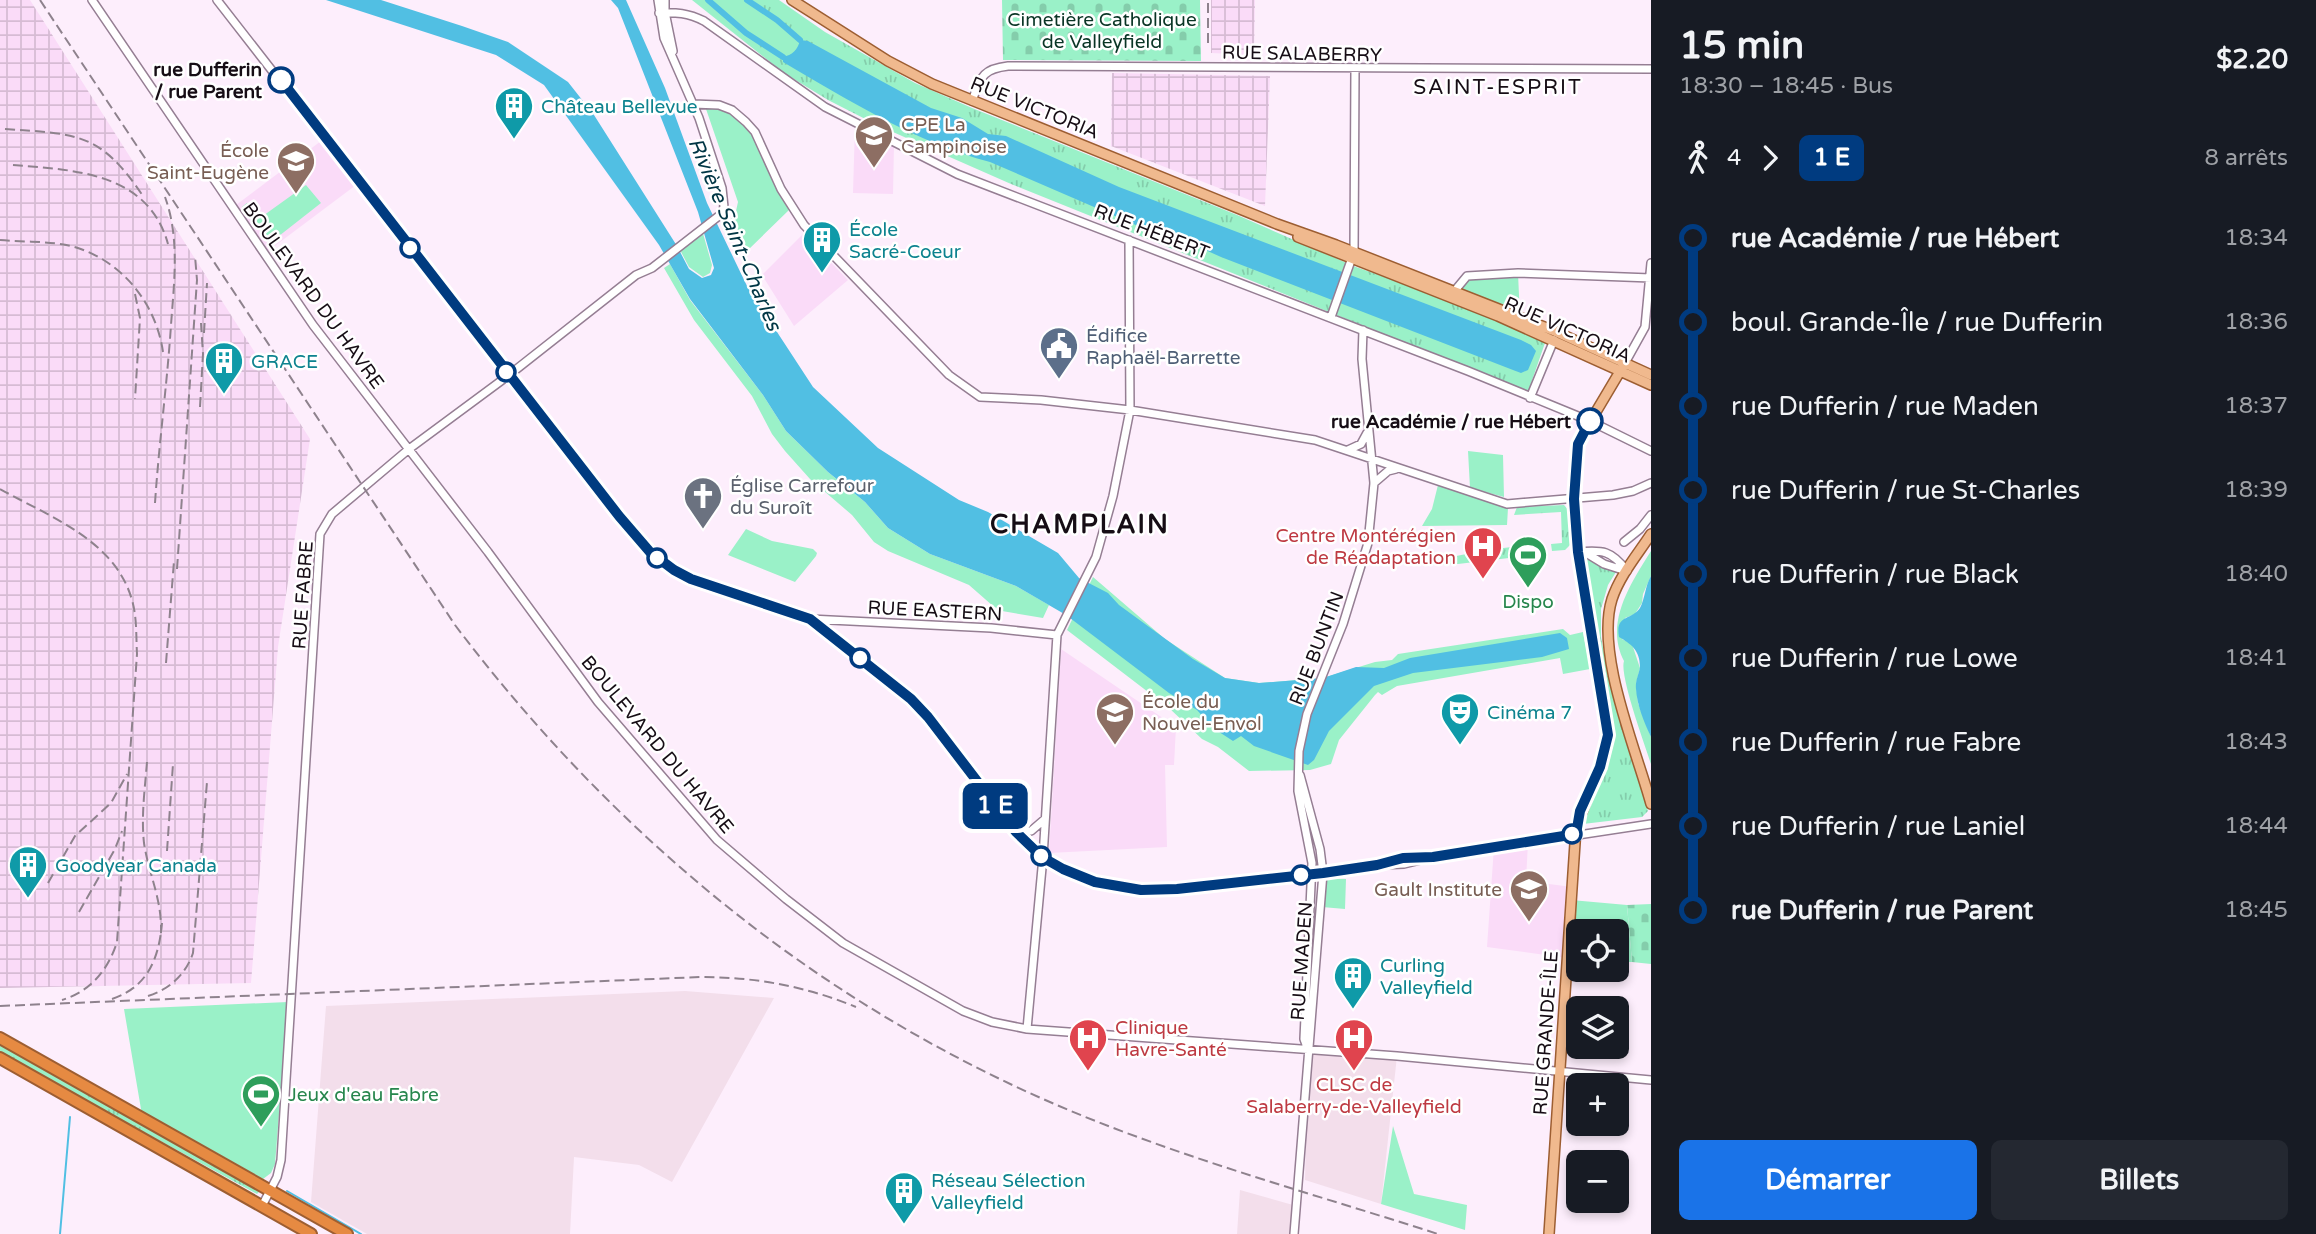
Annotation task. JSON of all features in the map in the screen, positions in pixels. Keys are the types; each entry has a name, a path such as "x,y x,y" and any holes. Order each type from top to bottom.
{"highway":[{"path":"0,1038 347,1234"},
{"path":"0,1058 311,1234"}],"main road":[{"name":"RUE VICTORIA","path":"792,0 888,61 932,84 1353,256 1552,330 1651,385"},
{"name":"RUE VICTORIA","path":"1454,295 1553,340 1623,368 1651,375"},
{"name":"RUE GRANDE-ÎLE","path":"1549,1234 1576,834 1580,811 1600,767 1608,735 1578,552 1574,499 1578,444 1623,368"},
{"path":"1651,534 1613,598 1607,638 1620,701 1651,804"}],"street":[{"name":"BOULEVARD DU HAVRE","path":"92,0 313,325 598,702 717,840 843,943 963,1011 992,1022 1027,1029 1651,1080"},
{"path":"218,0 619,516 660,560 682,574 714,588 810,619 911,699 928,717 1016,832 1042,857 1080,877 1109,886 1141,890 1177,889 1323,873 1403,858 1433,857 1651,824"},
{"name":"RUE FABRE","path":"262,1206 278,1177 281,1160 320,534 332,514 409,449 509,375 636,275 652,268 720,215 724,206 722,188 693,104 673,58 658,0"},
{"name":"RUE FABRE","path":"662,12 665,0"},
{"name":"RUE HÉBERT","path":"662,12 678,12 704,21 825,107 938,165 1331,317 1590,421 1651,451"},
{"name":"RUE SALABERRY","path":"972,101 979,81 988,70 1009,66 1651,69"},
{"path":"1331,317 1353,256 1355,69"},
{"path":"693,104 719,105 732,110 746,122 755,132 781,189 804,225 958,383 980,397 1130,410 1315,440 1507,504 1613,495 1650,485"},
{"path":"1027,1029 1057,635 1096,557 1114,496 1130,410 1129,240"},
{"path":"1623,368 1645,327 1651,263"},
{"path":"1454,295 1467,276 1476,275 1518,273 1651,278"},
{"name":"RUE BUNTIN","path":"1312,874 1312,853 1298,791 1298,765 1307,715 1332,654 1363,563 1368,543 1374,484 1373,459 1367,430 1363,330"},
{"path":"1363,351 1372,341 1382,338"},
{"path":"1530,398 1553,340"},
{"path":"1348,450 1362,444 1367,430"},
{"path":"1374,484 1388,471 1400,469"},
{"path":"1623,542 1651,515"},
{"path":"1578,552 1607,552 1619,560 1627,571"},
{"name":"RUE EASTERN","path":"810,619 991,628 1057,635"},
{"name":"RUE BUNTIN","path":"1298,765 1320,849 1323,873"},
{"path":"1016,832 1031,831 1045,818"},
{"name":"RUE MADEN","path":"1294,1234 1323,873"},
{"name":"RUE MADEN","path":"1308,1050 1304,1038 1312,874"}],"shaded area":[{"path":"0,0 30,0 310,439 278,647 251,983 0,988"},
{"path":"1211,0 1255,0 1254,55 1211,53"},
{"path":"1112,73 1270,76 1265,206 1111,146"},
{"name":"CPE La Campinoise","path":"855,125 894,145 893,194 853,193"},
{"name":"École Saint-Eugène","path":"321,141 356,185 268,251 236,205"},
{"path":"803,234 848,280 794,326 762,275"},
{"name":"École du Nouvel-Envol","path":"1061,649 1176,727 1174,765 1165,765 1167,847 1049,853"},
{"name":"Gault Institute","path":"1528,842 1526,881 1572,887 1570,919 1566,919 1566,958 1487,947 1494,847"},
{"path":"685,991 774,998 672,1182 639,1165 574,1157 570,1234 367,1234 311,1202 326,1006"},
{"path":"1308,1050 1397,1056 1381,1204 1305,1180"},
{"path":"1240,1190 1293,1205 1291,1234 1237,1234"}],"green space":[{"path":"692,0 779,0 825,32 915,83 1237,215 1356,267 1439,296 1546,340 1528,392 1011,184 877,125 784,73"},
{"path":"708,0 748,0 800,40 799,45 790,55 773,53"},
{"name":"Cimetière Catholique de Valleyfield","path":"1002,0 1200,0 1201,61 1003,60"},
{"path":"712,106 727,111 740,120 751,133 769,163 789,210 747,251 729,222 738,202 706,109"},
{"path":"306,185 321,203 270,243 242,207 247,203 260,218"},
{"path":"702,230 712,265 710,273 703,277 689,267 679,248"},
{"path":"670,264 690,300 763,395 786,431 828,472 865,502 888,528 930,554 1016,586 1049,605 1043,618 1002,611 969,585 888,551 874,542 852,515 810,479 772,434 752,396 694,320 664,268"},
{"path":"1518,273 1520,318 1457,288 1467,276"},
{"path":"1468,451 1503,455 1504,497 1470,488"},
{"path":"1438,485 1508,508 1507,525 1422,526 1432,509"},
{"path":"1564,505 1569,511 1570,545 1565,550 1552,551 1551,544 1562,543 1561,512 1514,515 1517,507"},
{"path":"746,529 772,541 813,549 817,553 816,556 795,582 728,555"},
{"path":"1541,545 1542,554 1458,564 1417,565 1510,547"},
{"path":"1651,551 1651,576 1642,603 1635,614 1625,618 1622,639 1632,644 1640,668 1636,684 1638,703 1651,737 1651,764 1625,680 1624,661 1617,632 1618,618 1628,590"},
{"path":"1582,556 1616,572 1608,585 1601,609 1601,637 1608,676 1648,811 1642,817 1583,824 1581,822 1607,753"},
{"path":"1093,577 1165,639 1225,678 1259,683 1323,678 1375,662 1392,660 1398,654 1563,629 1570,635 1583,632 1590,669 1563,674 1560,658 1397,686 1382,695 1378,692 1375,695 1339,740 1331,764 1310,770 1249,771 1218,747 1202,739 1169,708 1067,630"},
{"path":"1325,878 1346,879 1345,909 1322,907"},
{"path":"1571,900 1627,905 1628,919 1570,919"},
{"path":"1651,904 1651,964 1632,962 1627,905"},
{"path":"1629,928 1632,962 1629,962"},
{"path":"288,1002 275,1164 271,1173 263,1179 158,1120 142,1115 124,1009"},
{"path":"0,1043 259,1192 257,1194 0,1053"},
{"path":"1393,1126 1414,1194 1467,1205 1465,1230 1381,1204"}],"water":[{"path":"326,0 381,0 462,26 508,42 568,82 594,115 689,269 702,278 711,275 714,268 698,212 618,8 611,0 626,0 665,88 707,203 747,286 813,387 878,448 959,500 988,512 1058,553 1079,578 1108,593 1119,605 1193,659 1225,678 1259,683 1323,678 1356,667 1384,668 1410,658 1560,633 1567,638 1569,649 1542,657 1413,673 1374,686 1329,731 1314,760 1308,765 1254,746 1241,736 1233,741 1213,728 1197,710 1169,693 1066,615 1016,586 930,554 888,528 865,502 828,472 786,431 763,395 690,299 659,245 544,85 496,55"},
{"path":"800,40 808,41 931,108 962,118 988,134 1006,136 1119,187 1521,340 1536,351 1528,370 1521,373 1221,257 1163,231 1138,226 990,162 936,144 858,105 783,62 783,57 794,52"},
{"path":"1651,576 1651,737 1637,695 1636,683 1640,667 1637,652 1619,637 1618,630 1622,621 1640,608"}],"waterway":[{"path":"708,0 746,33 783,57"},
{"path":"747,0 777,20 800,40"},
{"path":"60,1234 70,1117"},
{"path":"287,1191 361,1234"}],"railway":[{"path":"40,0 455,625 519,704 587,779 660,849 736,914 817,973 901,1026 990,1074 1083,1116 1171,1149 1438,1234"},
{"path":"1208,0 1208,43"},
{"path":"5,129 51,133 85,140 113,159 143,196"},
{"path":"13,165 84,173 106,179 126,189 144,202 158,220 168,244"},
{"path":"155,503 174,277 173,228 165,197"},
{"path":"0,240 71,246 105,261 120,272 144,300 153,317 163,352"},
{"path":"177,569 197,280 195,256"},
{"path":"204,333 207,283"},
{"path":"135,294 140,318 135,399"},
{"path":"200,407 203,354 201,323"},
{"path":"0,489 78,532 96,546 111,561 123,579 135,613 137,654 117,942 109,962 97,978 82,991 62,1000"},
{"path":"166,663 174,561"},
{"path":"147,762 143,812 144,843 157,898 161,933"},
{"path":"167,851 173,764"},
{"path":"48,883 75,836 111,803 127,774"},
{"path":"148,996 176,980 193,953 207,782"},
{"path":"79,912 115,849 122,831"},
{"path":"112,999 135,987 149,970 158,948 162,923"},
{"path":"0,1006 700,977 780,984 818,993 856,1007"}],"bus line":[{"path":"281,80 478,336 650,552 691,579 810,619 911,699 928,717 1016,832 1042,857 1080,877 1109,886 1154,891 1323,873 1403,858 1424,855 1433,857 1576,834 1580,811 1600,767 1608,735 1578,552 1574,499 1578,444 1590,421"}],"place":[{"name":"rue Dufferin / rue Parent","path":"281,80"},
{"name":"Château Bellevue","path":"514,140"},
{"name":"CPE La Campinoise","path":"874,169"},
{"name":"École Saint-Eugène","path":"296,195"},
{"name":"École Sacré-Coeur","path":"822,274"},
{"name":"Édifice Raphaël-Barrette","path":"1059,380"},
{"name":"GRACE","path":"224,395"},
{"name":"rue Académie / rue Hébert","path":"1590,421"},
{"name":"Église Carrefour du Suroît","path":"703,530"},
{"name":"Centre Montérégien de Réadaptation","path":"1483,580"},
{"name":"Dispo","path":"1528,589"},
{"name":"École du Nouvel-Envol","path":"1115,746"},
{"name":"Cinéma 7","path":"1460,746"},
{"name":"Goodyear Canada","path":"28,899"},
{"name":"Gault Institute","path":"1529,923"},
{"name":"Curling Valleyfield","path":"1353,1010"},
{"name":"Clinique Havre-Santé","path":"1088,1072"},
{"name":"CLSC de Salaberry-de-Valleyfield","path":"1354,1072"},
{"name":"Jeux d'eau Fabre","path":"261,1128"},
{"name":"Réseau Sélection Valleyfield","path":"904,1225"}],"district":[{"name":"SAINT-ESPRIT","path":"1498,87"},
{"name":"CHAMPLAIN","path":"1080,524"}],"water label":[{"name":"Rivière Saint-Charles","path":"735,234"}]}
